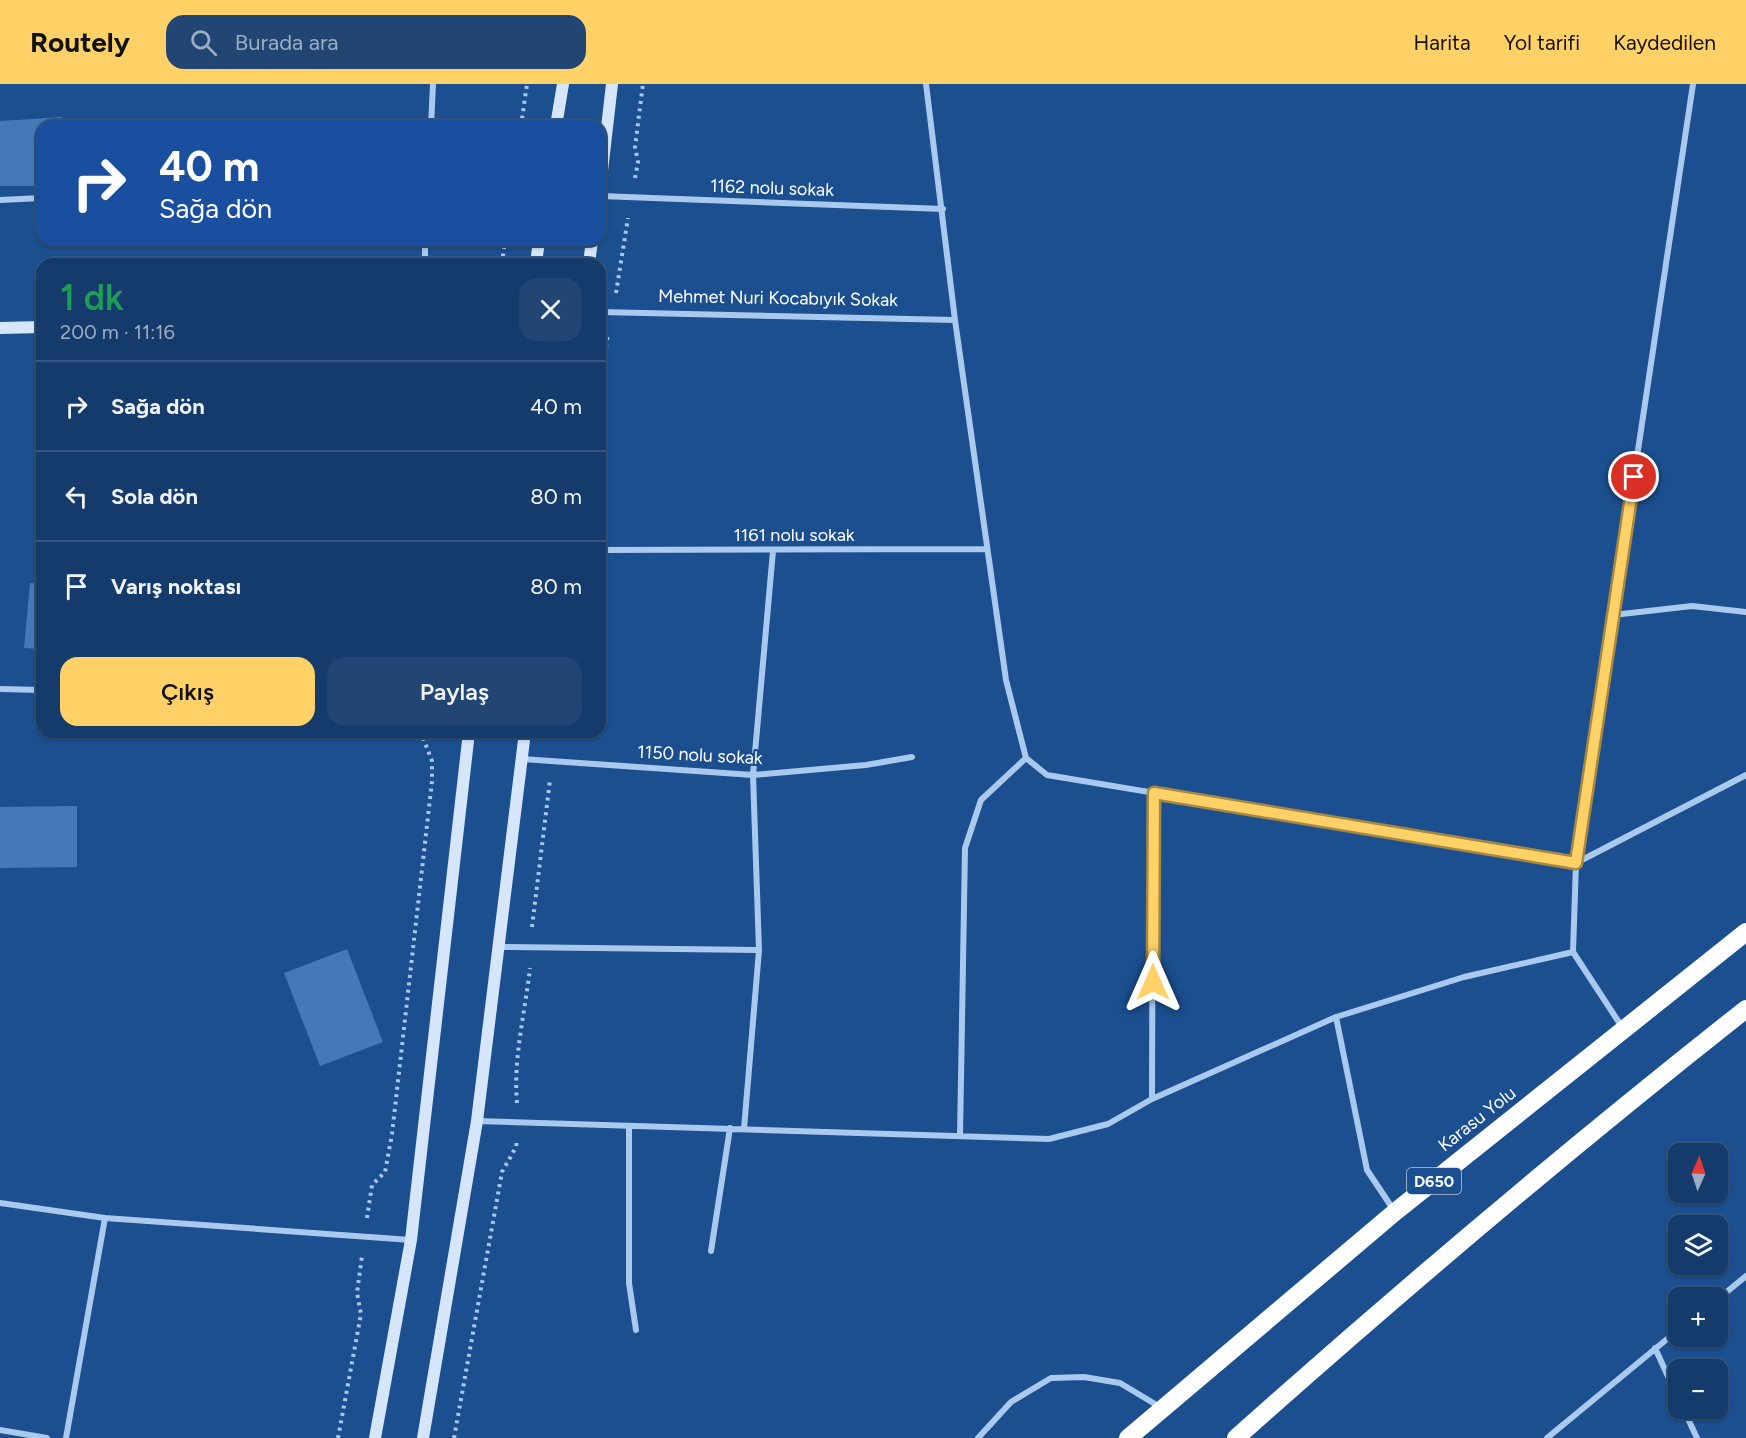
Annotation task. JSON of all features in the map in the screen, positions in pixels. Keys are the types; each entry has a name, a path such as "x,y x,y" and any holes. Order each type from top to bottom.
{"highway":[{"name":"Karasu Yolu","path":"1128,1438 1395,1212 1746,932"},
{"path":"1236,1438 1326,1357 1575,1146 1746,1009"}],"main road":[{"path":"557,120 563,84"},
{"path":"606,136 612,84"},
{"path":"0,328 36,327"},
{"path":"375,1438 411,1240 468,738"},
{"path":"423,1438 477,1121 524,738"}],"street":[{"path":"431,120 433,84"},
{"path":"926,84 955,320 1006,680 1026,758 1047,775 1576,863 1746,775"},
{"path":"1624,1030 1573,952 1576,863 1693,84"},
{"name":"1162 nolu sokak","path":"606,196 943,209"},
{"path":"0,200 36,198"},
{"name":"Mehmet Nuri Kocabıyık Sokak","path":"606,312 955,320"},
{"name":"1161 nolu sokak","path":"606,550 987,549"},
{"path":"744,1129 759,950 753,775 773,551"},
{"path":"1613,615 1692,606 1746,612"},
{"path":"0,688 36,690"},
{"name":"1150 nolu sokak","path":"522,759 753,775 866,765 912,757"},
{"path":"960,1136 965,848 981,800 1026,758"},
{"path":"1152,1099 1154,793"},
{"path":"500,946 759,950"},
{"path":"477,1121 1049,1139 1107,1124 1152,1099 1336,1017 1464,977 1573,952"},
{"path":"1336,1017 1367,1170 1395,1212"},
{"path":"629,1126 629,1283 636,1330"},
{"path":"711,1251 730,1128"},
{"path":"0,1203 105,1218 411,1240"},
{"path":"66,1438 105,1218"},
{"path":"1728,1291 1746,1276"},
{"path":"1547,1438 1668,1338"},
{"path":"1655,1348 1668,1376"},
{"path":"978,1438 1011,1402 1051,1378 1084,1377 1120,1383 1163,1408"},
{"path":"1688,1419 1697,1438"},
{"path":"0,1430 47,1438"}],"path":[{"path":"522,120 527,84"},
{"path":"638,162 635,147 643,84"},
{"path":"616,301 625,223 630,213"},
{"path":"606,349 608,335"},
{"path":"372,1185 385,1172 393,1123 432,781 432,761 423,738"},
{"path":"532,931 550,777"},
{"path":"518,1108 516,1086 520,1029 530,970"},
{"path":"454,1438 502,1172 516,1147"},
{"path":"338,1438 361,1314 357,1293"}],"building":[{"path":"62,117 62,120 36,120 36,186 0,186 0,121"},
{"path":"30,583 36,584 36,649 24,648"},
{"path":"77,806 77,867 0,868 0,807"},
{"path":"347,949 383,1042 320,1066 284,973"}],"route":[{"path":"1153,982 1154,793 1576,863 1634,477"}]}
